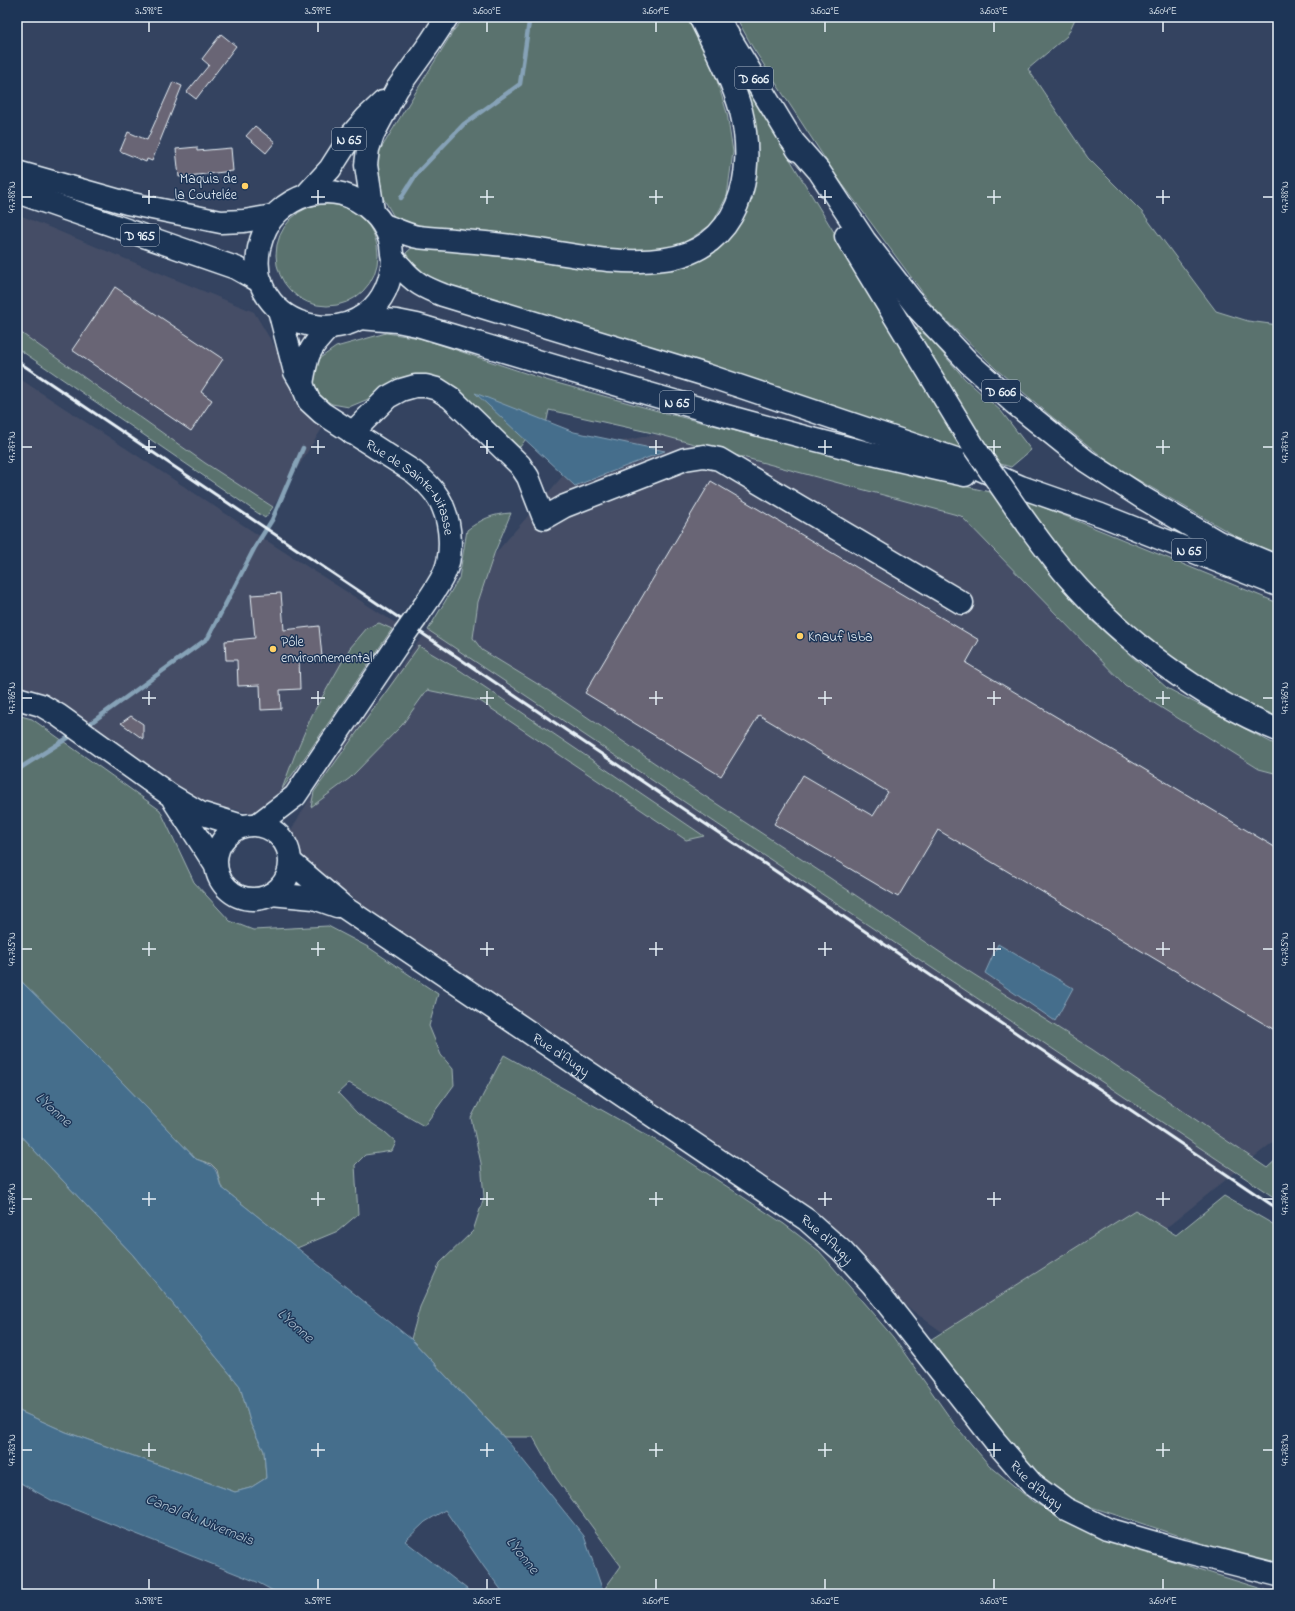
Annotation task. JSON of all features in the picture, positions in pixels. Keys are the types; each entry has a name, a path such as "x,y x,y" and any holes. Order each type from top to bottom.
{"main road":[{"name":"N 65","path":"378,218 366,165 368,149 373,134 397,89 447,17"},
{"path":"378,218 391,241 393,258 392,272 385,292 372,310 350,323 329,328 311,326 294,320 279,310 268,297 261,282 257,259 262,236 274,216 283,207 306,195 324,192 342,194 359,201 378,218 417,237 496,244 626,262 665,259 680,256 706,245 724,228 739,202 743,189 745,137 741,112 733,86 700,17"},
{"name":"D 606","path":"717,17 790,138 867,273 974,447 1044,547 1104,615 1134,641 1170,669 1210,696 1278,730"},
{"name":"N 65","path":"306,195 330,169 350,137 366,117 397,89"},
{"name":"D 606","path":"790,138 819,171 865,241 919,310 969,363 1014,403 1086,462 1143,498 1218,542 1278,567"},
{"name":"D 965","path":"17,172 127,203 221,222 244,221 274,216"},
{"name":"D 965","path":"17,192 236,268 261,282"},
{"name":"N 65","path":"393,258 409,277 421,286 443,295 706,375 959,460 1021,487 1101,515 1278,585"},
{"name":"Rue de Sainte-Nitasse","path":"279,310 295,372 313,407 414,472 430,486 443,506 449,546 448,562 444,574 410,627 295,796 283,839"},
{"name":"N 65","path":"360,318 397,321 417,325 707,411 880,456 1021,487"},
{"path":"302,384 306,360 310,349 329,328"},
{"path":"352,433 388,397 402,390 415,386 426,386 437,389 451,398 520,464 528,477 544,518 565,506 685,460 704,456 719,459 962,603"},
{"path":"17,698 41,705 79,729 170,795 200,813 250,825 267,827 276,832 283,839 288,850 290,862 286,880 271,894 260,898 248,899 236,895 226,888 219,878 216,866 217,853 222,841 231,832 250,825"},
{"path":"170,795 216,866"},
{"name":"Rue de Sainte-Nitasse","path":"250,825 295,796"},
{"name":"Rue d'Augy","path":"290,862 345,908 807,1220 842,1251 872,1284 995,1441 1032,1484 1066,1509 1107,1529 1183,1551 1278,1575"},
{"name":"Rue d'Augy","path":"271,894 314,898 345,908"}],"shaded area":[{"path":"17,214 254,312 323,427 273,507 205,464 17,330"},
{"path":"17,377 397,624 277,802 251,813 202,803 51,697 17,692"},
{"path":"657,434 961,516 1125,685 1259,769 1278,774 1278,1138 992,1368 390,934 301,881 291,830 326,772 358,725 388,688 414,647 587,448"}],"green space":[{"path":"465,17 567,17 610,21 613,17 688,17 713,68 727,113 733,152 727,196 712,224 687,241 666,250 625,256 415,228 397,222 378,189 377,155 454,30"},
{"path":"736,17 1072,17 1075,19 1067,36 1028,69 1088,158 1142,212 1216,311 1248,321 1278,325 1278,556 1251,545 1114,466 1051,416 996,369 934,308 835,174 753,48"},
{"path":"727,55 969,456 437,283 415,273 406,253 415,245 595,270 656,272 715,251 744,210"},
{"path":"327,204 346,208 363,219 374,236 378,255 374,274 363,291 346,302 327,306 308,302 291,291 280,274 276,255 280,236 291,219 308,208"},
{"path":"907,319 931,340 965,379 1001,411 1031,450 1011,467 997,463"},
{"path":"17,330 205,463 273,507 265,518 17,348"},
{"path":"386,333 420,338 546,380 665,413 839,457 990,492 1091,620 1167,688 1278,746 1278,774 1259,769 1125,685 961,516 657,434 549,410 544,434 533,429 520,447 512,445 406,378 366,400 349,407 332,404 321,397 313,382 320,358 336,347"},
{"path":"1021,498 1278,603 1278,722 1201,681 1143,640 1090,586 1045,535"},
{"path":"511,513 494,554 478,602 473,638 482,650 549,691 665,770 827,876 962,967 1093,1050 1267,1168 1278,1158 1278,1200 428,630 459,578 467,530 488,518"},
{"path":"379,623 392,629 282,789 312,715 350,648 367,628"},
{"path":"419,646 461,671 704,836 686,840 480,701 427,690 402,725 350,778 311,807 314,792"},
{"path":"17,715 32,719 160,810 194,882 230,921 253,930 328,926 368,947 438,994 429,1026 441,1055 453,1069 454,1085 424,1126 349,1083 338,1093 358,1114 385,1132 396,1142 392,1151 365,1155 355,1165 358,1214 338,1231 297,1248 221,1187 217,1170 211,1164 196,1159 92,1051 17,977"},
{"path":"504,1055 664,1145 784,1224 819,1251 893,1337 955,1425 989,1465 1032,1501 1079,1528 1166,1559 1278,1594 604,1594 603,1591 621,1566 556,1478 533,1437 504,1437 411,1339 420,1307 440,1263 473,1231 484,1197 481,1163 471,1118"},
{"path":"17,1132 133,1255 240,1386 251,1425 264,1451 266,1478 250,1488 235,1492 66,1432 17,1410"},
{"path":"1224,1196 1278,1227 1278,1568 1070,1500 1022,1460 930,1340 1135,1210 1176,1235"}],"water":[{"path":"475,393 574,432 665,451 575,486"},
{"path":"998,944 1073,988 1055,1021 985,973"},
{"path":"17,977 92,1051 196,1159 214,1168 221,1187 411,1339 510,1444 584,1536 604,1594 507,1594 502,1591 484,1567 445,1510 425,1522 405,1541 467,1589 471,1594 279,1594 257,1582 51,1500 17,1481 17,1410 66,1432 235,1492 250,1488 266,1478 264,1451 251,1425 240,1386 133,1255 17,1132"}],"building":[{"path":"221,34 236,46 196,99 187,92 209,65 202,59"},
{"path":"173,82 182,86 152,161 147,159 146,162 120,151 128,132 147,140"},
{"path":"255,126 275,142 266,153 246,136"},
{"path":"197,147 197,151 231,148 233,171 179,177 176,149"},
{"path":"115,287 223,359 201,392 212,400 191,431 72,350"},
{"path":"711,481 979,640 966,663 1278,849 1278,1032 938,830 898,897 774,824 803,775 873,816 888,792 759,715 721,776 585,693"},
{"name":"Pôle environnemental","path":"281,593 284,630 319,626 322,657 299,659 300,689 280,690 281,709 261,710 260,685 238,686 237,660 226,660 225,641 255,638 251,595"},
{"path":"131,716 143,724 143,739 121,723"}],"waterway":[{"path":"401,198 417,173 464,124 520,84 529,22"},
{"path":"85,727 208,638 255,547 272,520 303,448"},
{"path":"17,770 74,734"}],"railway":[{"path":"17,361 1278,1209"}],"place":[{"name":"Maquis de la Coutelée","path":"245,186"},
{"name":"Knauf Isba","path":"800,636"},
{"name":"Pôle environnemental","path":"273,649"}],"water label":[{"name":"L'Yonne","path":"54,1109"},
{"name":"L'Yonne","path":"296,1325"},
{"name":"Canal du Nivernais","path":"200,1519"},
{"name":"L'Yonne","path":"523,1555"}]}
